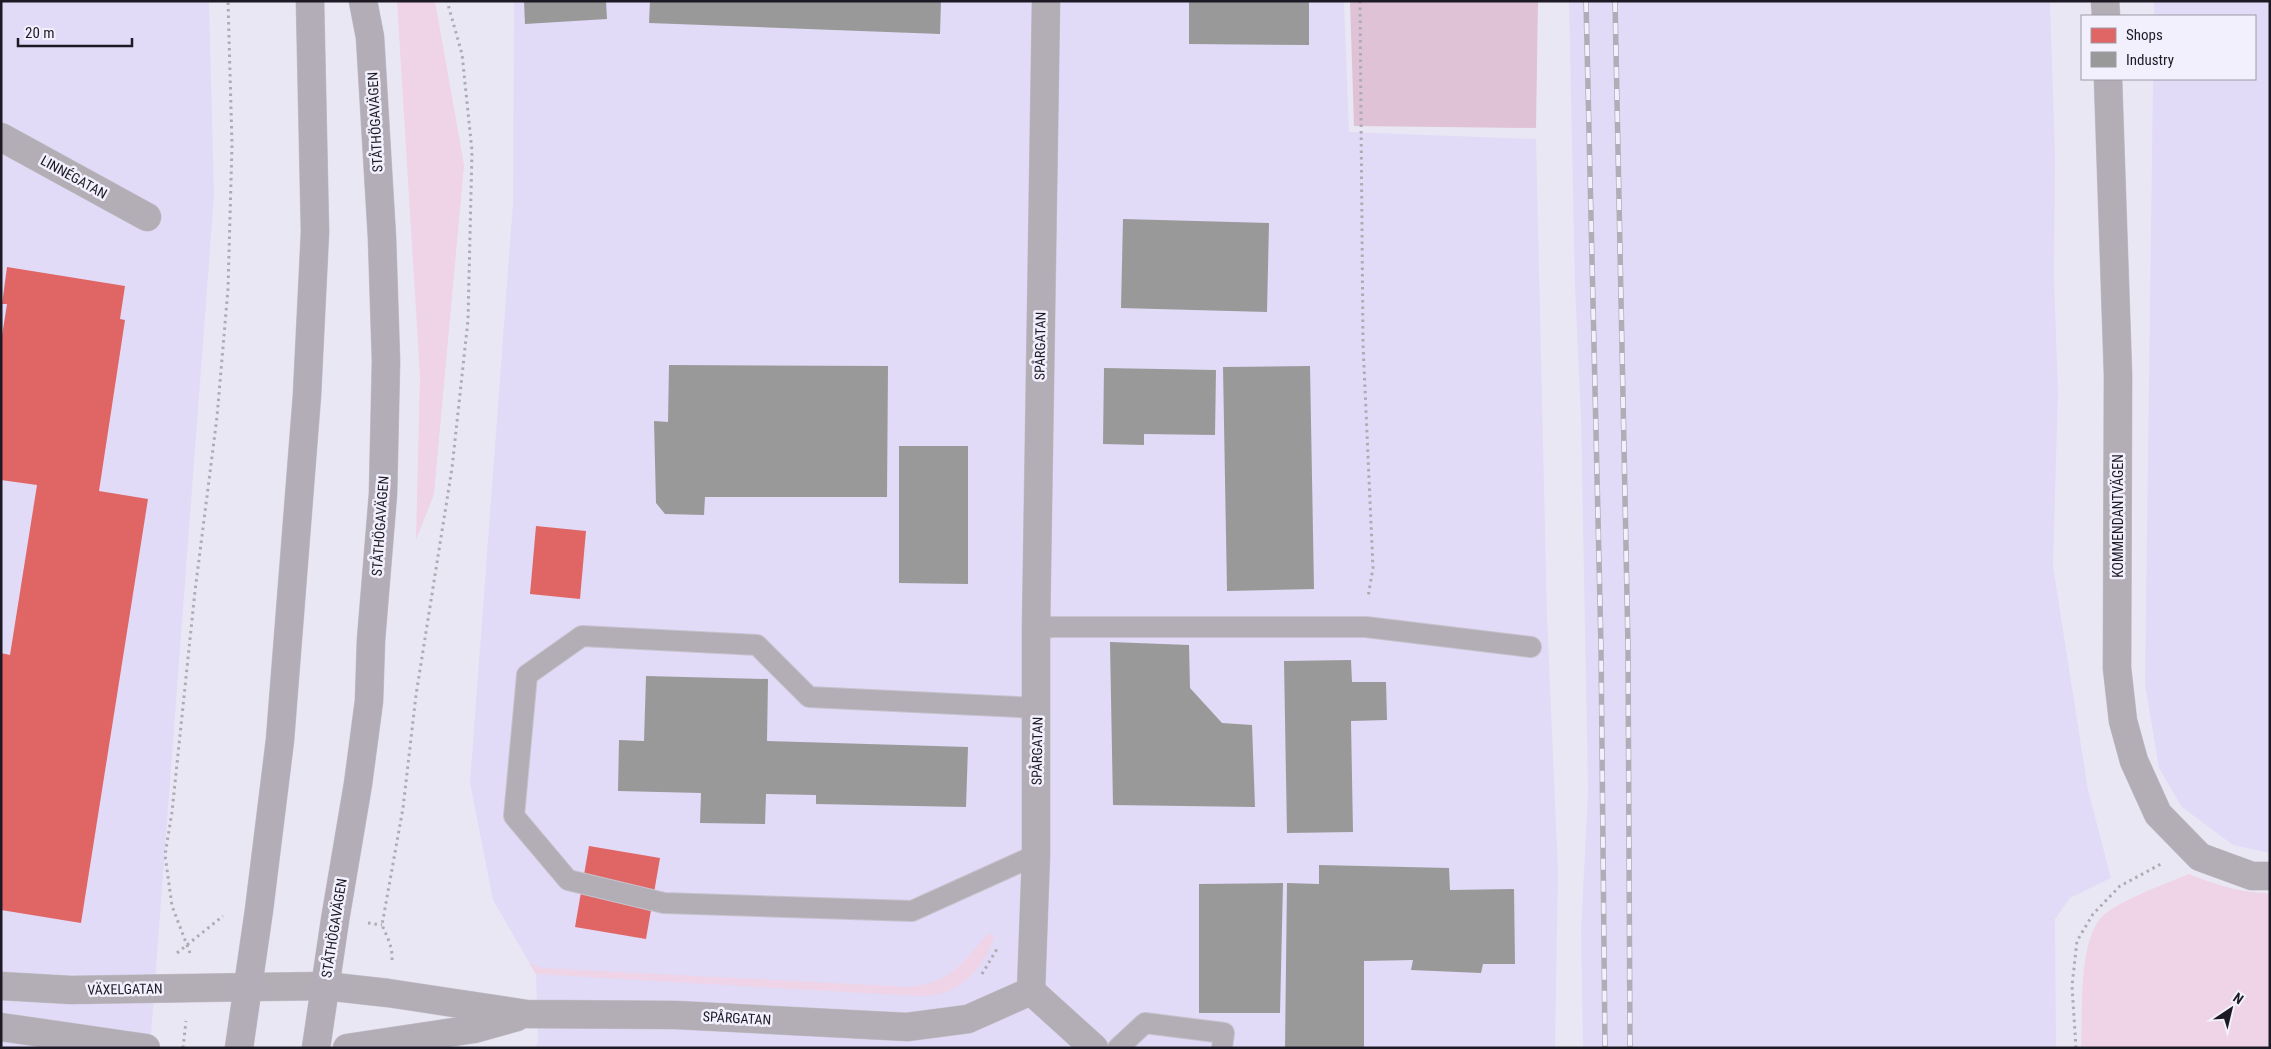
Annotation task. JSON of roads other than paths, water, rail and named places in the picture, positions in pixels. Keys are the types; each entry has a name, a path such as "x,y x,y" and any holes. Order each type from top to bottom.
{"main road":[{"path":"239,1048 280,740 307,395 315,232 310,1"},
{"name":"STÅTHÖGAVÄGEN","path":"316,1048 324,986 358,784 369,701 371,640 383,494 386,361 382,238 370,37 363,1"}],"street":[{"name":"SPÅRGATAN","path":"248,988 324,986 388,993 527,1014 676,1015 907,1027 968,1019 1031,992 1036,855 1036,629 1046,1"},
{"path":"2105,1 2106,15"},
{"name":"KOMMENDANTVÄGEN","path":"2108,80 2118,374 2117,668 2123,721 2134,761 2158,814 2200,857 2252,876 2270,876"},
{"name":"LINNÉGATAN","path":"1,137 147,217"},
{"name":"VÄXELGATAN","path":"1,986 72,990 248,988"},
{"path":"1031,992 1094,1048"},
{"name":"SPÅRGATAN","path":"347,1048 474,1029 527,1014"},
{"path":"1,1027 146,1048"}],"lane":[{"path":"1036,629 1052,627 1366,627 1531,647"},
{"path":"1036,855 912,911 664,903 568,880 514,816 527,675 582,636 757,645 809,698 1037,708"},
{"path":"1118,1048 1145,1023 1224,1033 1222,1048"}],"railway":[{"path":"1586,1 1601,647 1605,1048"},
{"path":"1615,1 1628,646 1630,1048"}]}
